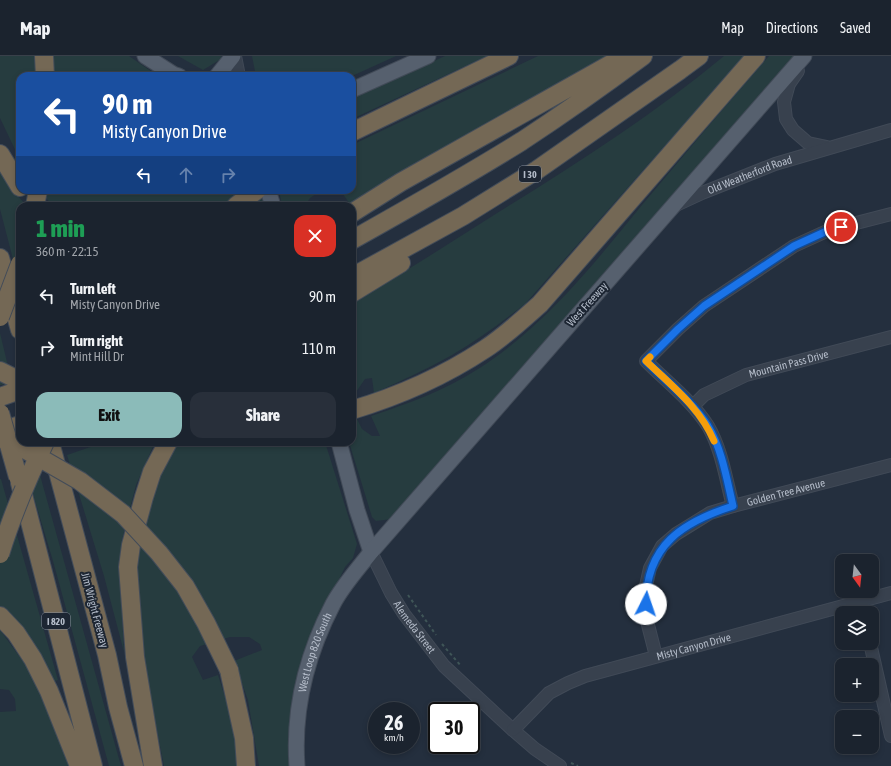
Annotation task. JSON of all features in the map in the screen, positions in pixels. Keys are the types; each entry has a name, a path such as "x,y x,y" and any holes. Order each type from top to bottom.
{"highway":[{"path":"44,56 45,72"},
{"path":"356,130 509,56"},
{"path":"356,210 401,182 625,56"},
{"path":"356,238 442,190 523,140 644,56"},
{"name":"I 30","path":"356,275 463,216 537,170 699,56"},
{"path":"356,409 409,390 459,364 486,348 510,330 540,304 756,56"},
{"path":"0,154 16,180"},
{"path":"25,194 32,202"},
{"path":"241,202 252,194"},
{"path":"356,291 453,230 463,216"},
{"path":"0,258 16,316"},
{"path":"0,317 16,275"},
{"path":"0,371 16,379"},
{"path":"0,397 16,391"},
{"name":"I 820","path":"0,413 93,766"},
{"path":"0,431 16,426"},
{"path":"0,438 16,445"},
{"path":"19,446 80,481 123,514 159,553 185,586 206,623 229,670 244,738 246,766"},
{"path":"0,554 9,525 28,478 50,446"},
{"name":"Jim Wright Freeway","path":"50,446 107,654 118,706 134,766"},
{"path":"153,766 145,710 135,657 128,567 131,546 146,491 152,472 166,446"},
{"path":"0,616 16,633 33,659 49,691 79,766"}],"main road":[{"path":"144,56 170,72"},
{"path":"220,72 234,56"},
{"path":"356,88 428,56"},
{"name":"West Freeway","path":"371,552 804,56"},
{"name":"Alemeda Street","path":"340,446 357,510 371,552"},
{"name":"West Loop 820 South","path":"297,766 296,748 300,696 314,648 333,604 346,584 371,552"}],"street":[{"path":"234,56 238,72"},
{"name":"Old Weatherford Road","path":"809,56 789,84 784,102 786,119 793,130 808,142 828,147"},
{"name":"Old Weatherford Road","path":"673,207 702,193 775,164 828,147 891,130"},
{"path":"733,506 718,449 708,427 693,406 646,361 678,329 704,306 794,246 829,230 891,214"},
{"name":"Mountain Pass Drive","path":"693,406 704,395 746,375 891,337"},
{"name":"Golden Tree Avenue","path":"656,656 646,617 646,590 650,568 662,546 676,534 710,513 891,465"},
{"name":"Alemeda Street","path":"371,552 404,614 444,666 535,749 563,763"},
{"name":"Misty Canyon Drive","path":"513,730 549,693 585,676 891,593"},
{"path":"861,601 862,606"},
{"path":"872,650 890,729"}],"path":[{"path":"408,595 440,641 462,667"},
{"path":"563,763 578,766"}],"green space":[{"path":"0,56 129,56 152,72 16,72 16,152 0,118"},
{"path":"178,56 221,56 221,59 203,70"},
{"path":"252,56 396,56 356,74 356,72 255,72"},
{"path":"445,56 487,56 356,117 356,96"},
{"path":"538,56 606,56 564,83 354,202 349,202 343,194 356,194 356,143"},
{"path":"724,56 744,56 525,304 490,331 433,365 374,393 372,378 365,379 356,392 356,301 583,159 612,140 697,78"},
{"path":"769,56 795,56 392,519 376,521 372,517 350,446 356,446 356,411 357,419 362,429 372,436 380,436 371,416 453,384 478,369 525,334 586,272"},
{"path":"0,168 16,194 23,202 16,202 16,271 0,209"},
{"path":"42,194 262,194 264,202 50,202"},
{"path":"280,194 316,194 308,202 281,202"},
{"path":"0,333 12,383 0,385"},
{"path":"93,446 153,446 136,485 122,540 120,577 124,652 104,576 67,455"},
{"path":"176,446 326,446 357,544 353,558 345,567 306,649 294,693 290,748 291,766 259,766 248,700 234,661 262,650 260,644 249,637 230,637 200,646 192,657 203,680 218,675 229,709 237,743 238,766 164,766 140,632 138,576 138,552 157,481"},
{"path":"40,475 121,766 109,766 53,561 32,491"},
{"path":"0,479 58,680 55,681 22,628 0,606"},
{"path":"0,630 25,664 43,694 69,766 0,766 0,712 16,711 15,699 9,690 0,689"}],"slow traffic":[{"path":"650,357 646,361 693,406 708,427 714,441"}],"route":[{"path":"646,604 646,590 650,568 662,546 676,534 710,513 733,506 718,449 708,427 693,406 646,361 678,329 704,306 794,246 829,230 841,227"}]}
